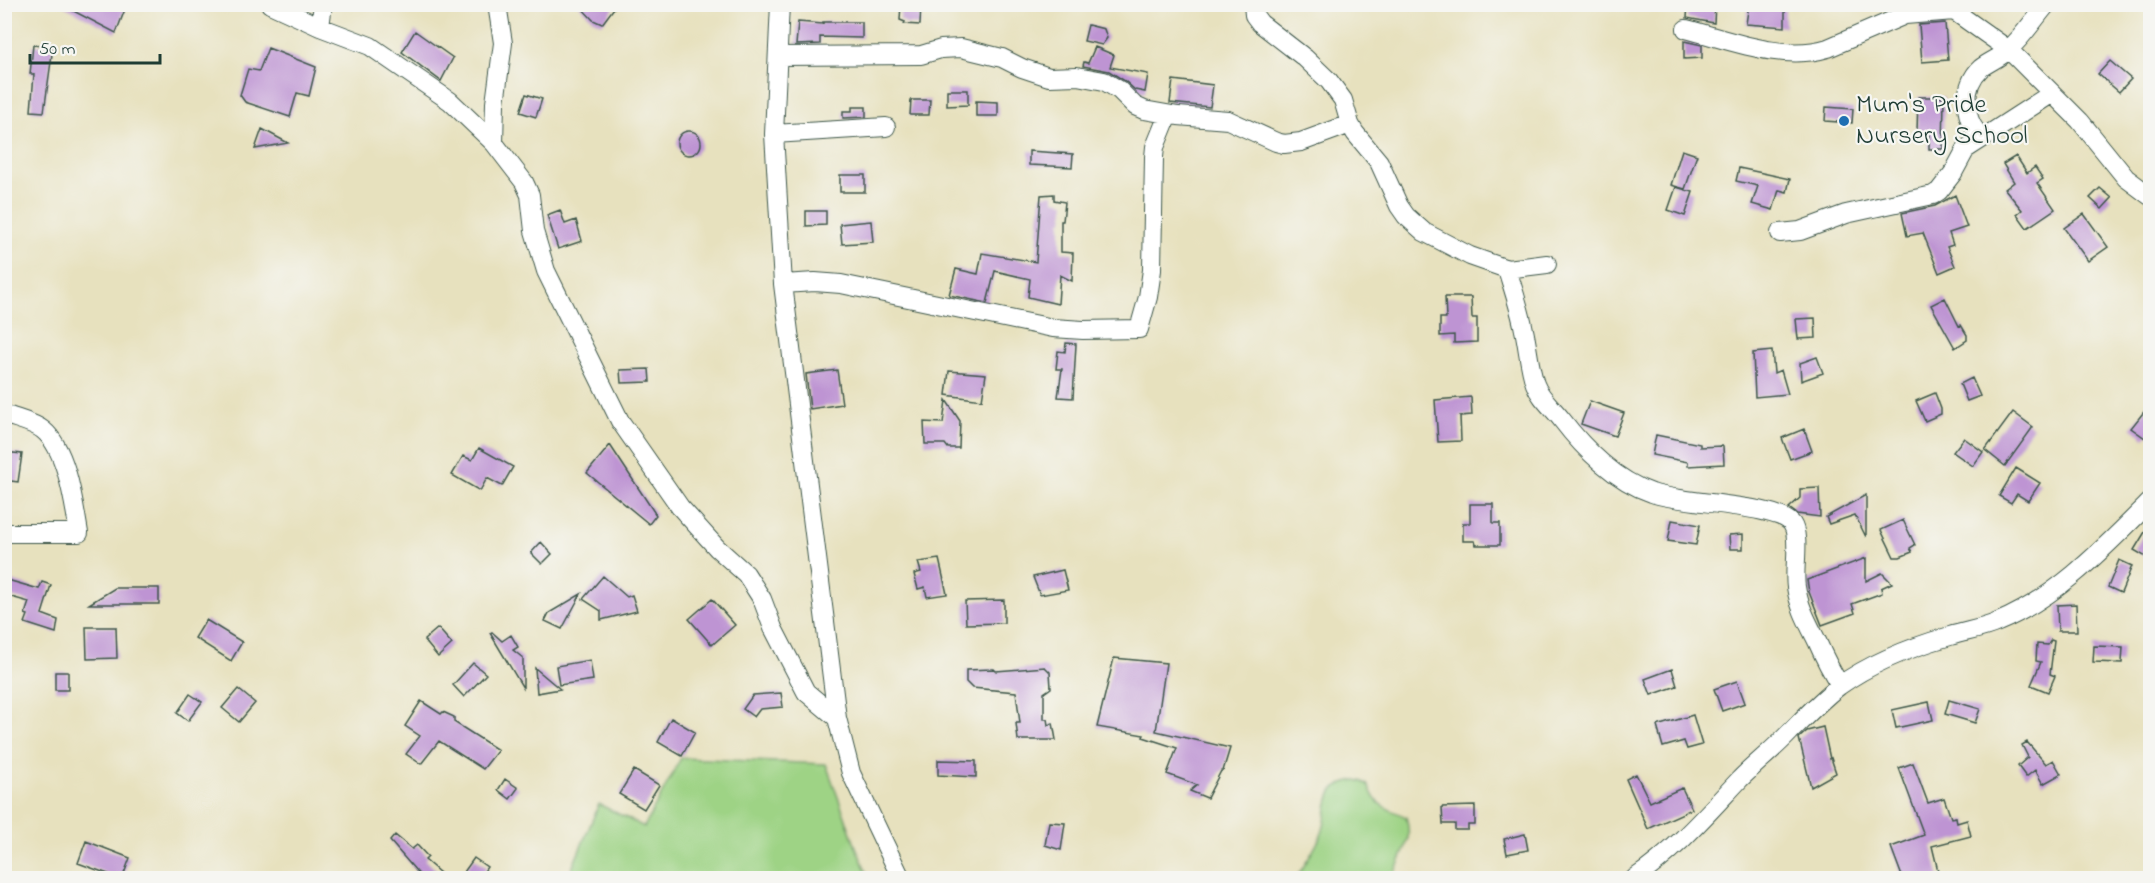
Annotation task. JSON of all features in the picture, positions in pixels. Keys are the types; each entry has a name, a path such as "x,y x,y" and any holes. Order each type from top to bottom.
{"street":[{"path":"270,4 320,27 370,46 450,101 494,143 524,182 530,195 534,231 546,271 620,421 680,507 717,548 746,574 762,599 773,628 806,692 837,718"},
{"path":"320,27 323,4"},
{"path":"494,143 495,103 503,43 497,4"},
{"path":"780,4 774,134 783,284 837,718 851,773 902,879"},
{"path":"1252,4 1254,15 1260,23 1305,58 1329,81 1343,100 1350,124 1379,162 1399,206 1415,225 1470,256 1507,269 1547,264"},
{"path":"1983,137 1975,131 1969,119 1968,94 1974,77 1981,68 2009,50 2047,4"},
{"path":"1686,28 1776,52 1796,54 1828,48 1905,15 1951,8 2009,50 2080,121 2126,178 2151,196"},
{"path":"779,56 921,55 940,49 961,48 1002,58 1022,68 1049,76 1077,76 1104,81 1119,90 1135,106 1168,115 1228,120 1284,144 1301,142 1350,124"},
{"path":"1780,233 1800,231 1846,214 1933,195 1946,184 1966,149 2051,94"},
{"path":"783,284 815,282 841,284 1053,328 1138,329 1148,297 1152,270 1155,147 1168,115"},
{"path":"774,134 886,128"},
{"path":"1507,269 1524,326 1535,384 1543,399 1591,453 1629,483 1654,494 1685,501 1769,511 1783,516 1792,523 1795,532 1795,585 1804,618 1840,686"},
{"path":"4,414 42,428 51,438 58,450 72,490 78,533 4,533"},
{"path":"1635,879 1663,857 1705,818 1808,712 1840,686 1877,663 1924,644 1998,622 2044,597 2091,560 2151,502"}],"green space":[{"path":"681,758 826,764 869,878 568,878 599,804 644,827"},
{"path":"1356,780 1366,784 1382,805 1406,817 1407,842 1393,878 1296,878 1322,833 1332,792 1345,782"}],"building":[{"path":"60,4 127,4 116,33"},
{"path":"578,4 617,4 602,24 593,20"},
{"path":"901,4 921,4 920,25 904,24 905,22 900,20"},
{"path":"1688,4 1715,4 1714,23 1687,18"},
{"path":"1749,4 1785,6 1785,27 1746,24"},
{"path":"798,22 823,24 823,22 862,22 862,38 820,37 820,44 796,45"},
{"path":"1945,23 1948,60 1922,62 1919,25"},
{"path":"1088,25 1104,29 1107,38 1102,45 1084,41"},
{"path":"415,31 453,58 441,81 402,52"},
{"path":"1684,41 1702,45 1702,58 1684,59"},
{"path":"33,45 53,47 44,112 31,111 34,74 30,74"},
{"path":"1095,47 1114,55 1110,67 1148,74 1145,92 1135,90 1109,71 1083,66 1084,62 1088,63"},
{"path":"268,48 316,67 309,96 297,93 290,117 245,102 240,95 248,69 259,71"},
{"path":"2110,61 2131,79 2119,92 2098,74"},
{"path":"1173,80 1213,85 1210,107 1170,103"},
{"path":"947,90 968,90 968,105 947,106"},
{"path":"526,94 542,99 536,117 520,112"},
{"path":"1918,97 1944,97 1943,149 1929,149 1929,132 1917,132"},
{"path":"911,100 930,100 929,115 910,115"},
{"path":"976,101 998,102 998,116 976,116"},
{"path":"852,107 866,107 866,117 843,118 843,111 852,111"},
{"path":"1826,107 1853,109 1852,123 1825,121"},
{"path":"262,129 288,143 255,149"},
{"path":"689,131 694,132 700,138 700,148 694,154 689,155 684,154 678,148 677,143 678,138 684,132"},
{"path":"1682,150 1697,155 1685,189 1671,185"},
{"path":"1029,151 1073,154 1072,167 1029,165"},
{"path":"2016,156 2027,173 2035,167 2043,179 2037,183 2055,209 2027,228 2017,214 2022,210 2005,189 2014,182 2003,164"},
{"path":"1739,168 1790,179 1787,192 1779,190 1773,210 1752,204 1758,186 1736,181"},
{"path":"840,175 865,175 865,192 840,192"},
{"path":"1676,187 1693,192 1685,216 1668,210"},
{"path":"2100,188 2112,198 2102,209 2090,198"},
{"path":"1054,194 1054,200 1065,202 1063,221 1061,221 1061,252 1073,253 1072,281 1060,275 1058,304 1028,297 1030,279 995,271 987,303 949,295 956,269 978,274 982,253 1036,262 1041,195"},
{"path":"1955,195 1967,227 1949,233 1953,245 1947,247 1955,266 1939,273 1923,233 1907,236 1902,213 1935,206"},
{"path":"560,210 565,224 576,220 582,241 558,249 547,215"},
{"path":"806,211 826,211 826,225 806,226"},
{"path":"2084,214 2108,247 2088,261 2064,228"},
{"path":"871,221 873,242 842,244 840,224"},
{"path":"1445,297 1471,297 1472,318 1477,318 1477,342 1454,343 1454,335 1440,336 1440,318 1446,318"},
{"path":"1945,298 1959,326 1961,325 1967,335 1967,340 1955,348 1931,305"},
{"path":"1815,318 1816,338 1798,339 1796,319"},
{"path":"1066,343 1076,344 1073,398 1058,397 1062,369 1056,369 1058,351 1065,352"},
{"path":"1772,351 1774,373 1781,370 1788,394 1755,397 1753,353"},
{"path":"1817,357 1823,373 1801,381 1800,363"},
{"path":"649,369 650,382 621,383 620,370"},
{"path":"837,370 842,404 810,409 806,374"},
{"path":"949,371 986,374 982,400 946,395"},
{"path":"1972,378 1980,396 1967,401 1960,384"},
{"path":"1935,393 1941,414 1925,421 1916,401"},
{"path":"1471,397 1472,415 1460,416 1461,441 1438,442 1435,400"},
{"path":"946,400 960,421 959,448 948,448 945,444 925,444 924,422 943,423"},
{"path":"1590,401 1624,413 1615,436 1581,424"},
{"path":"2151,403 2151,431 2145,438 2131,428"},
{"path":"2013,412 2033,427 2005,466 1985,450"},
{"path":"1804,429 1812,451 1790,459 1782,438"},
{"path":"1656,435 1700,444 1700,447 1723,446 1724,464 1688,466 1688,462 1652,455"},
{"path":"1964,438 1983,452 1973,466 1953,452"},
{"path":"610,445 656,515 649,524 587,473"},
{"path":"479,448 513,467 502,486 487,478 480,491 452,475 463,456 472,460"},
{"path":"4,452 22,454 18,482 4,480"},
{"path":"2016,468 2040,483 2028,501 2017,494 2011,503 1999,496"},
{"path":"1819,488 1820,517 1797,514 1789,508 1800,498 1800,489"},
{"path":"1866,495 1866,537 1855,515 1829,524 1826,517"},
{"path":"1470,504 1493,504 1493,523 1500,523 1500,545 1476,545 1475,541 1463,541 1463,523 1470,523"},
{"path":"1672,520 1700,525 1696,545 1668,541"},
{"path":"1903,520 1915,545 1910,548 1912,552 1894,557 1881,530"},
{"path":"2151,522 2151,560 2134,550"},
{"path":"1743,534 1743,549 1730,549 1729,535"},
{"path":"541,542 552,554 542,564 531,553"},
{"path":"1866,558 1866,581 1882,573 1892,583 1881,588 1882,593 1852,604 1855,613 1822,625 1809,592 1807,580"},
{"path":"939,559 947,594 927,597 925,587 918,589 914,574 921,572 918,562"},
{"path":"2119,560 2132,566 2121,593 2108,587"},
{"path":"1063,570 1068,590 1040,595 1033,577"},
{"path":"603,576 627,597 632,595 637,611 601,620 601,611 583,599"},
{"path":"4,579 39,589 42,582 51,585 42,614 58,620 56,633 25,623 29,602 4,595"},
{"path":"115,588 159,588 159,604 89,604"},
{"path":"581,594 562,629 545,621 549,613"},
{"path":"712,599 735,625 712,645 689,619"},
{"path":"1004,600 1004,623 966,624 965,601"},
{"path":"2076,604 2077,631 2058,631 2057,605"},
{"path":"206,620 242,642 231,661 195,638"},
{"path":"86,627 116,627 117,658 87,659"},
{"path":"438,628 452,644 438,657 424,640"},
{"path":"492,632 502,641 511,635 518,647 513,650 523,658 523,688 490,633"},
{"path":"2051,640 2054,641 2050,674 2055,676 2048,692 2031,685 2041,662 2036,661 2037,644 2048,645"},
{"path":"2094,646 2123,647 2122,663 2093,662"},
{"path":"1114,658 1166,663 1156,731 1230,748 1223,771 1207,798 1190,791 1197,785 1167,774 1177,748 1143,737 1144,735 1097,727"},
{"path":"590,660 593,680 559,685 556,666"},
{"path":"473,663 486,674 464,697 453,685"},
{"path":"1045,667 1050,672 1051,688 1044,693 1044,719 1047,719 1048,725 1053,723 1056,740 1018,740 1016,723 1020,723 1016,692 972,688 966,682 966,670 994,669 996,671"},
{"path":"535,668 560,689 537,693"},
{"path":"1672,669 1677,686 1651,695 1645,679"},
{"path":"55,672 68,672 68,690 55,690"},
{"path":"1737,681 1745,703 1722,711 1714,689"},
{"path":"238,689 255,703 239,722 222,708"},
{"path":"781,693 783,707 760,709 754,717 743,709 753,695"},
{"path":"190,694 202,702 188,721 177,713"},
{"path":"1949,700 1980,709 1975,723 1945,714"},
{"path":"421,701 441,714 443,712 454,717 454,722 498,750 483,769 439,741 421,764 406,754 420,736 405,726"},
{"path":"1929,702 1933,720 1896,728 1892,710"},
{"path":"1693,715 1702,745 1687,749 1684,741 1663,747 1657,726"},
{"path":"671,718 695,732 682,756 658,742"},
{"path":"1823,727 1830,759 1836,773 1811,787 1799,738 1807,731"},
{"path":"2027,742 2046,764 2053,760 2061,774 2043,784 2035,770 2026,777 2018,766 2028,757 2022,745"},
{"path":"938,760 976,761 976,777 938,775"},
{"path":"1913,763 1928,803 1944,798 1951,818 1956,817 1957,823 1967,820 1971,836 1932,846 1940,879 1903,879 1891,847 1924,835 1899,768"},
{"path":"634,770 659,785 644,809 619,794"},
{"path":"1636,774 1650,802 1682,788 1692,809 1648,829 1626,779"},
{"path":"505,779 518,788 510,799 498,790"},
{"path":"1475,806 1475,825 1468,825 1468,830 1455,830 1455,824 1443,824 1442,807"},
{"path":"1049,822 1065,823 1061,850 1045,845"},
{"path":"1525,834 1528,850 1507,854 1504,839"},
{"path":"395,835 412,849 417,845 428,857 425,860 447,879 423,879 390,841"},
{"path":"86,841 130,858 122,879 78,863"},
{"path":"474,858 487,867 479,879 459,879"}],"place":[{"name":"Mum's Pride Nursery School","path":"1844,121"}]}
